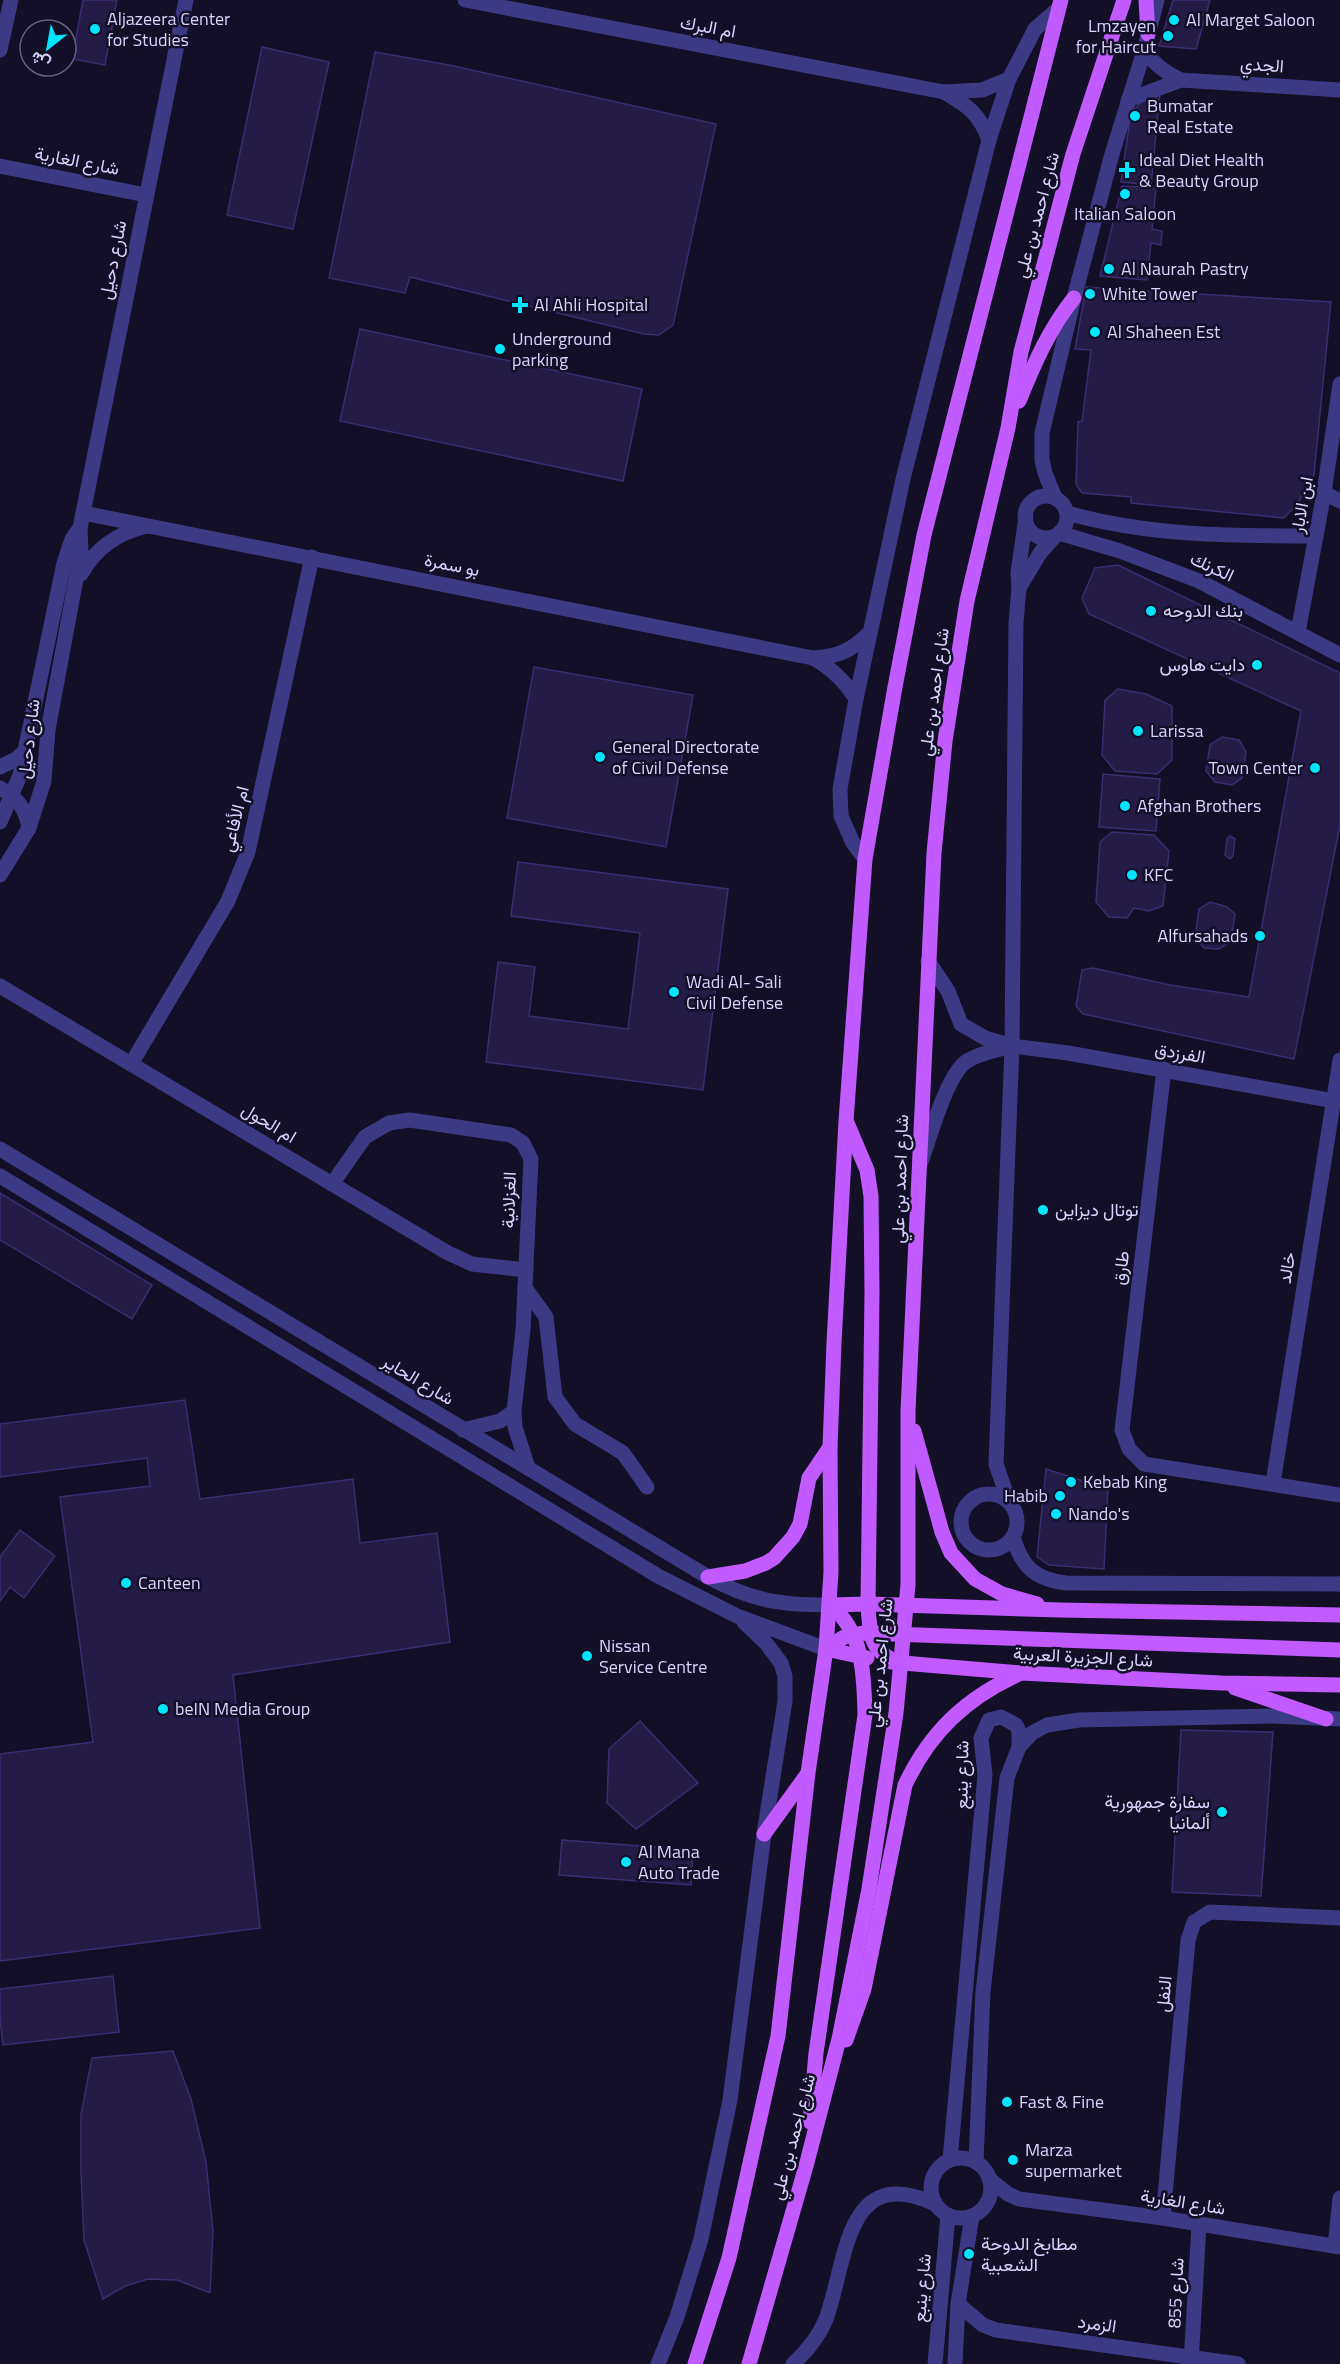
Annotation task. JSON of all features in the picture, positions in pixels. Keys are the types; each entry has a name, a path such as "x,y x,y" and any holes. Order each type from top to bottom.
{"main road":[{"name":"شارع احمد بن علي","path":"749,2364 806,2166 839,2038 869,1889 901,1664 906,1605 908,1411 934,853 945,741 967,600 1008,428 1021,352 1073,153 1124,0"},
{"path":"1146,0 1148,34"},
{"name":"شارع احمد بن علي","path":"695,2364 729,2258 778,2036 808,1773 826,1649 830,1605 830,1447 846,1121 865,859 924,535 1060,5"},
{"path":"1008,428 1040,351 1055,324 1074,298"},
{"path":"846,1121 867,1170 871,1196 872,1292 867,1604 870,1633 878,1649 884,1656 901,1664"},
{"path":"908,1411 942,1532 951,1553 975,1579 1002,1594 1060,1610"},
{"path":"708,1577 745,1571 774,1558 793,1538 800,1524 809,1478 830,1447"},
{"path":"830,1605 1340,1615"},
{"path":"806,2166 816,2054 866,1715 860,1656 854,1634 843,1617 830,1605"},
{"path":"826,1649 854,1634 870,1633 1340,1650"},
{"name":"شارع الجزيرة العربية","path":"826,1649 901,1664 1021,1673 1221,1683 1340,1685"},
{"path":"829,2076 850,2032 864,1989 905,1785 918,1758 947,1722 968,1703 1021,1673"},
{"path":"1221,1683 1333,1719"},
{"path":"764,1834 808,1773"}],"street":[{"path":"0,50 11,0"},
{"name":"شارع دحيل","path":"0,875 29,828 44,782 48,730 81,552 81,520 186,0"},
{"name":"ام البرك","path":"465,0 944,92 982,90 1009,79"},
{"path":"1055,498 1045,473 1040,446 1074,298 1157,0"},
{"name":"شارع احمد بن علي","path":"865,859 853,843 841,816 842,766 903,479 989,140 1009,79 1035,29 1060,5"},
{"path":"1144,51 1167,74 1181,80"},
{"name":"الجدي","path":"1128,100 1181,80 1340,90"},
{"name":"ام البرك","path":"944,92 974,112 981,121 989,140"},
{"name":"شارع الغارية","path":"0,166 146,195"},
{"name":"ابن الابار","path":"1298,632 1324,493 1340,384"},
{"path":"1324,493 1340,501"},
{"path":"1009,1502 992,1494 982,1495 968,1503 962,1519 965,1535 977,1547 985,1549 1002,1547 1012,1537 1017,1527 1017,1518 996,1464 1012,1046 1016,622 1018,573 1027,510 1035,499 1042,496 1055,498 1063,504 1067,513 1066,524 1040,553 1019,588"},
{"name":"الكرنك","path":"1067,513 1130,528 1181,534 1316,536"},
{"path":"1026,517 1029,528 1037,536 1057,534"},
{"name":"شارع دحيل","path":"4,804 25,751 64,563 81,520"},
{"name":"بو سمرة","path":"81,520 149,526 813,658 830,657 845,652 870,632"},
{"path":"76,581 88,562 104,545 125,533 149,526"},
{"name":"الكرنك","path":"1057,534 1120,550 1189,576 1340,655"},
{"name":"ام الأفاعي","path":"131,1064 228,901 248,852 312,557"},
{"name":"بو سمرة","path":"813,658 830,668 845,682 856,699"},
{"path":"0,767 16,759 25,751"},
{"path":"24,810 36,802 40,796"},
{"path":"4,804 24,810"},
{"path":"24,810 29,828"},
{"name":"الفرزدق","path":"928,961 948,991 961,1024 975,1034 1012,1046 1164,1069 1337,1102"},
{"name":"ام الحول","path":"0,986 459,1259 485,1266 526,1270"},
{"name":"الفرزدق","path":"921,1162 949,1085 961,1066 974,1058 1012,1046"},
{"name":"خالد","path":"1273,1483 1337,1102 1340,1059"},
{"name":"طارق","path":"1164,1069 1122,1430 1129,1449 1144,1464 1273,1483"},
{"name":"الغزلانية","path":"332,1184 365,1137 389,1123 410,1120 512,1135 523,1143 531,1159 523,1330 514,1411 515,1427 528,1468"},
{"name":"شارع الحاير","path":"0,1149 729,1589 771,1602 830,1605"},
{"path":"0,1176 620,1554 737,1616 826,1649"},
{"path":"525,1288 546,1317 555,1397 575,1424 623,1453 647,1488"},
{"path":"463,1430 500,1421 514,1411"},
{"path":"982,1495 996,1464"},
{"path":"1273,1483 1340,1495"},
{"path":"1012,1537 1025,1566 1051,1581 1066,1583 1340,1584"},
{"path":"658,2364 677,2317 701,2239 730,2100 764,1834 785,1701 785,1676 781,1663 766,1643 737,1616"},
{"path":"976,2162 981,2017 986,1965 1007,1778 1019,1747 1032,1733 1047,1725 1079,1720 1272,1716 1333,1719"},
{"name":"شارع ينبع","path":"950,2160 985,1775 981,1738 987,1722 1001,1717 1015,1723 1018,1729 1019,1747"},
{"name":"النفل","path":"1163,2218 1188,1940 1194,1922 1210,1912 1340,1918"},
{"path":"793,2364 812,2344 823,2325 850,2233 865,2207 891,2194 906,2193 935,2204 948,2215 964,2218 976,2213 987,2204 990,2194 989,2179 984,2168 976,2162 959,2158 942,2164 932,2178 930,2187 935,2204"},
{"name":"شارع الغارية","path":"989,2179 1019,2199 1163,2218 1337,2247"},
{"path":"1337,2247 1340,2198"},
{"name":"شارع الغارية","path":"976,2213 1019,2199"},
{"name":"شارع ينبع","path":"955,2364 958,2304 976,2213"},
{"name":"شارع ينبع","path":"935,2364 948,2215"},
{"name":"شارع 855","path":"1191,2360 1199,2224"},
{"name":"الزمرد","path":"958,2304 977,2321 996,2330 1191,2360 1238,2364"}],"building":[{"name":"Aljazeera Center for Studies","path":"83,0 117,0 105,65 78,60 78,27"},
{"path":"1173,0 1210,0 1196,49 1159,46"},
{"path":"262,47 329,62 293,229 227,215"},
{"path":"375,52 449,65 716,124 673,325 659,335 644,334 410,277 405,293 329,278"},
{"path":"1153,92 1160,93 1151,185 1121,182 1131,112"},
{"path":"1122,186 1156,188 1152,229 1162,231 1161,245 1151,243 1147,280 1100,276"},
{"path":"1086,287 1331,302 1314,475 1298,503 1284,518 1131,503 1131,497 1082,493 1076,484 1078,422 1082,421 1091,350 1075,349"},
{"path":"360,329 642,389 623,481 340,421"},
{"name":"Town Center","path":"1118,565 1340,673 1340,825 1294,1059 1083,1014 1076,1006 1082,970 1093,968 1170,985 1249,997 1301,711 1089,614 1082,598 1095,568"},
{"name":"General Directorate of Civil Defense","path":"534,667 693,695 666,847 507,818"},
{"name":"Larissa","path":"1118,689 1146,694 1172,706 1172,760 1157,774 1115,771 1102,755 1105,700"},
{"path":"1222,737 1239,740 1246,752 1242,778 1232,785 1215,782 1206,771 1210,745"},
{"path":"1103,774 1160,779 1156,831 1099,827"},
{"path":"1112,832 1154,835 1169,851 1163,906 1149,911 1134,908 1127,918 1109,917 1096,902 1100,842"},
{"path":"1230,836 1235,839 1233,856 1230,859 1225,855 1227,839"},
{"name":"Wadi Al- Sali Civil Defense","path":"518,862 728,889 703,1090 486,1062 498,962 535,967 529,1016 628,1029 640,933 511,916"},
{"path":"1210,902 1227,907 1235,914 1231,941 1219,949 1204,948 1195,937 1199,909"},
{"path":"0,1193 152,1285 132,1319 0,1240"},
{"name":"beIN Media Group","path":"185,1400 200,1499 353,1479 360,1543 437,1533 450,1642 233,1675 260,1928 0,1961 0,1754 93,1742 60,1497 150,1486 147,1458 0,1477 0,1424"},
{"path":"1046,1469 1108,1489 1104,1569 1049,1565 1037,1557"},
{"path":"20,1530 55,1556 24,1598 10,1587 0,1601 0,1557"},
{"path":"640,1721 698,1783 636,1829 607,1803 609,1749"},
{"name":"سفارة جمهورية ألمانيا","path":"1181,1730 1273,1732 1261,1896 1172,1892"},
{"name":"Al Mana Auto Trade","path":"562,1840 693,1850 691,1885 559,1875"},
{"path":"113,1976 119,2032 3,2045 0,1989"},
{"path":"173,2051 191,2099 206,2162 213,2232 210,2293 177,2280 148,2279 125,2286 103,2299 84,2240 81,2114 92,2058"}],"place":[{"name":"Al Marget Saloon","path":"1174,20"},
{"name":"Aljazeera Center for Studies","path":"95,29"},
{"name":"Lmzayen for Haircut","path":"1168,36"},
{"name":"Bumatar Real Estate","path":"1135,116"},
{"name":"Ideal Diet Health & Beauty Group","path":"1127,170"},
{"name":"Italian Saloon","path":"1125,194"},
{"name":"Al Naurah Pastry","path":"1109,269"},
{"name":"White Tower","path":"1090,294"},
{"name":"Al Ahli Hospital","path":"520,305"},
{"name":"Al Shaheen Est","path":"1095,332"},
{"name":"Underground parking","path":"500,349"},
{"name":"بنك الدوحه","path":"1151,611"},
{"name":"دايت هاوس","path":"1257,665"},
{"name":"Larissa","path":"1138,731"},
{"name":"General Directorate of Civil Defense","path":"600,757"},
{"name":"Town Center","path":"1315,768"},
{"name":"Afghan Brothers","path":"1125,806"},
{"name":"KFC","path":"1132,875"},
{"name":"Alfursahads","path":"1260,936"},
{"name":"Wadi Al- Sali Civil Defense","path":"674,992"},
{"name":"توتال ديزاين","path":"1043,1210"},
{"name":"Kebab King","path":"1071,1482"},
{"name":"Habib","path":"1060,1496"},
{"name":"Nando's","path":"1056,1514"},
{"name":"Canteen","path":"126,1583"},
{"name":"Nissan Service Centre","path":"587,1656"},
{"name":"beIN Media Group","path":"163,1709"},
{"name":"سفارة جمهورية ألمانيا","path":"1222,1812"},
{"name":"Al Mana Auto Trade","path":"626,1862"},
{"name":"Fast & Fine","path":"1007,2102"},
{"name":"Marza supermarket","path":"1013,2160"},
{"name":"مطابخ الدوحة الشعبية","path":"969,2254"}]}
